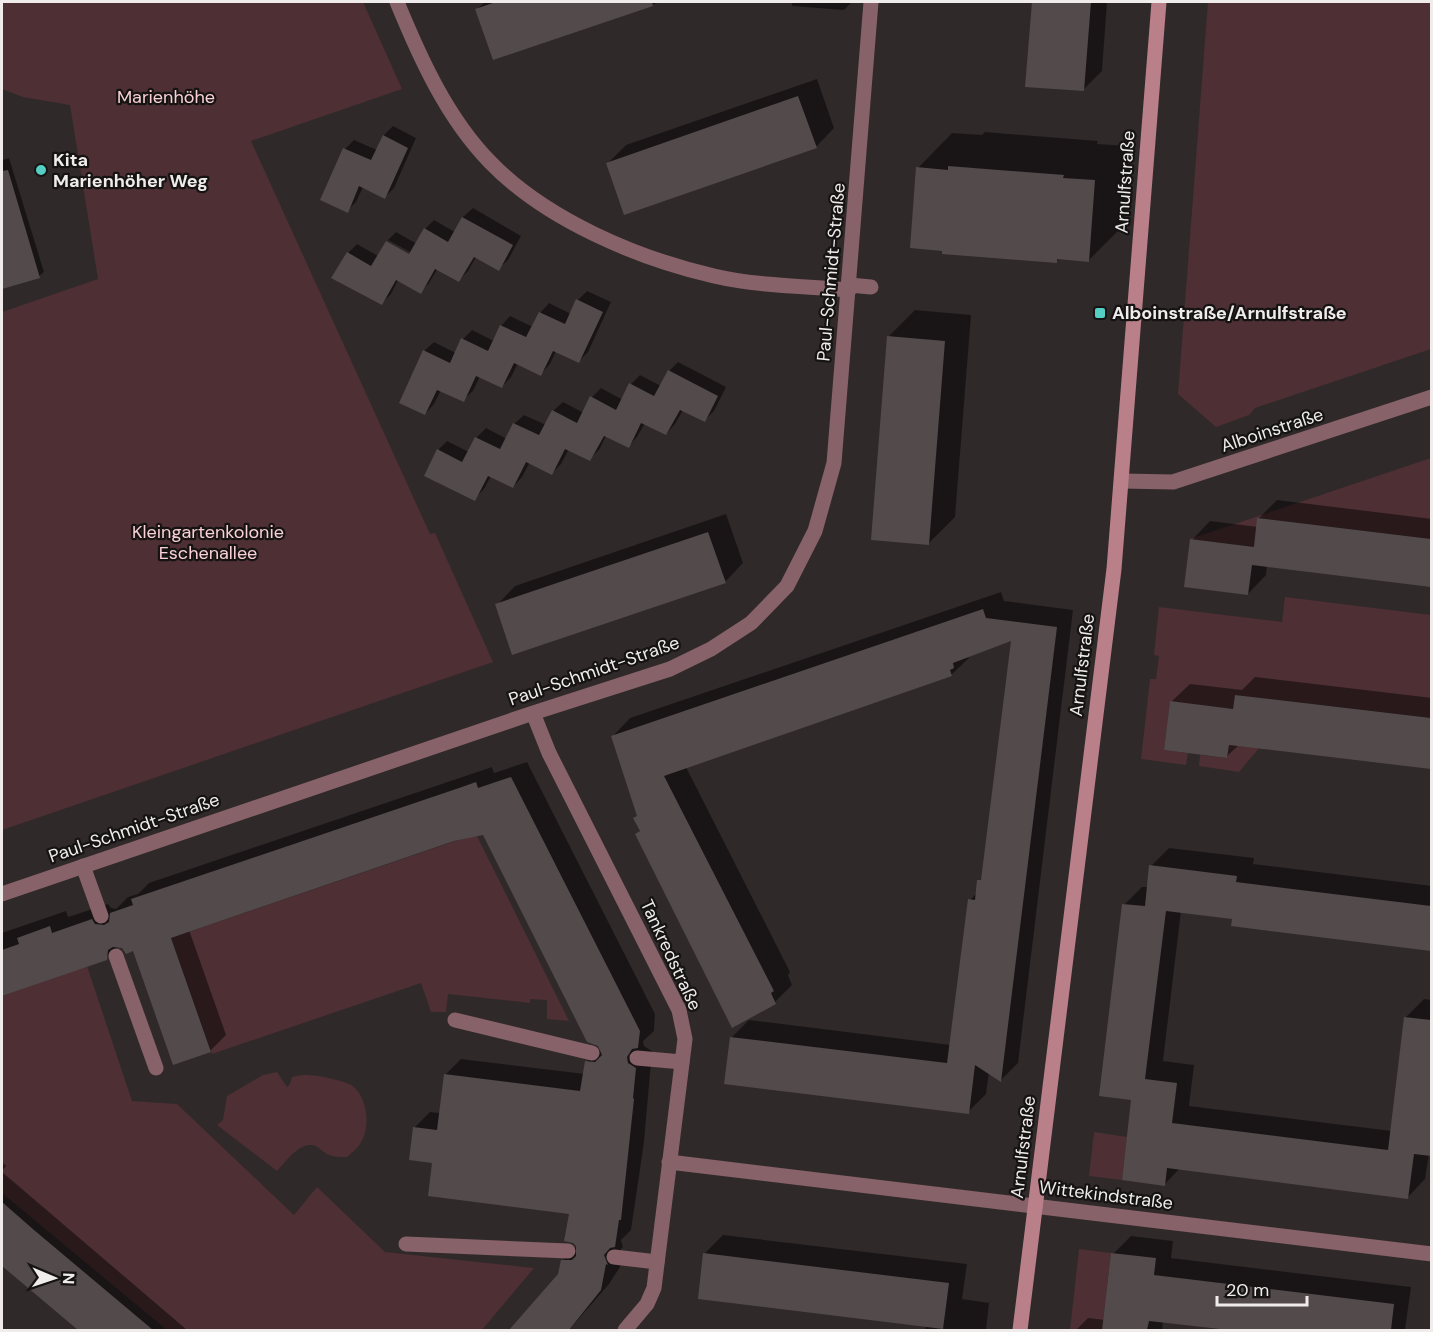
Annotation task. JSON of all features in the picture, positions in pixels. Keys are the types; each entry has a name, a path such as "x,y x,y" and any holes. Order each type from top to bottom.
{"main road":[{"name":"Arnulfstraße","path":"1020,1330 1113,581 1159,2"}],"street":[{"path":"397,2 424,64 442,97 465,130 489,161 519,189 556,214 602,238 637,252 714,276 760,282 871,287"},
{"name":"Paul-Schmidt-Straße","path":"2,894 532,713 670,669 711,650 751,622 787,586 815,531 834,463 871,2"},
{"name":"Alboinstraße","path":"1122,481 1173,482 1431,397"},
{"name":"Tankredstraße","path":"532,713 549,753 679,1010 685,1039 654,1288 647,1304 625,1330"},
{"path":"83,866 101,916"},
{"path":"116,956 156,1068"},
{"path":"456,1020 592,1053"},
{"path":"637,1058 682,1062"},
{"name":"Wittekindstraße","path":"669,1162 1431,1254"},
{"path":"406,1244 568,1251"},
{"path":"614,1257 657,1262"}],"green space":[{"name":"Kleingartenkolonie Eschenallee","path":"2,2 363,2 402,89 251,141 430,534 435,533 493,662 2,830 2,312 98,279 70,105 23,97 2,89"},
{"path":"1208,2 1432,2 1431,349 1255,408 1249,415 1216,427 1178,394"},
{"path":"1431,458 1431,539 1258,518 1254,547 1190,539"},
{"path":"1285,597 1431,615 1431,718 1236,695 1233,709 1170,702 1164,750 1188,753 1186,765 1141,759 1150,679 1156,679 1159,656 1154,655 1159,607 1282,622"},
{"path":"1229,745 1259,748 1239,772 1199,766 1200,755 1227,758"},
{"path":"476,834 569,1021 547,1019 547,1000 530,999 530,1003 448,994 446,1012 431,1012 421,983 212,1054 171,938"},
{"path":"87,966 132,1101 177,1104 294,1215 317,1187 385,1252 534,1268 482,1330 167,1330 2,1193 2,996"},
{"path":"277,1072 287,1087 292,1077 308,1075 341,1081 357,1090 364,1104 366,1130 357,1148 347,1157 341,1157 329,1155 316,1146 304,1146 277,1171 217,1125 223,1120 227,1096 263,1075"},
{"path":"1094,1132 1127,1137 1122,1180 1089,1176"},
{"path":"1079,1249 1111,1253 1102,1330 1070,1330"}],"building":[{"path":"496,2 652,2 653,6 493,60 475,9"},
{"path":"1032,2 1091,2 1084,91 1025,87"},
{"path":"798,96 817,148 624,215 606,163"},
{"path":"383,135 408,148 385,199 359,186 348,213 320,200 343,148 371,160"},
{"path":"948,166 1064,175 1063,178 1095,180 1089,262 1057,259 1057,263 942,254 942,251 910,248 916,167 948,170"},
{"path":"8,170 40,278 2,289 2,171"},
{"path":"462,217 513,245 499,271 474,257 459,282 435,269 421,294 396,280 382,305 331,278 347,252 371,266 386,241 409,254 424,228 448,242"},
{"path":"576,299 603,312 579,363 553,351 541,376 514,363 502,388 476,376 464,402 437,390 425,415 399,403 423,350 450,363 461,338 488,351 500,325 526,337 539,312 565,324"},
{"path":"887,336 945,341 929,545 871,540"},
{"path":"668,370 718,396 705,422 680,410 666,435 641,423 629,448 604,436 590,461 565,449 552,475 526,462 513,488 488,476 475,501 424,476 437,449 462,462 475,437 500,449 513,423 539,435 552,410 577,423 590,396 616,410 629,383 654,396"},
{"path":"1257,518 1431,539 1431,587 1252,565 1248,595 1184,587 1190,539 1254,547"},
{"path":"708,532 726,583 512,655 495,604"},
{"path":"983,609 986,618 1057,627 1001,1082 975,1065 969,1114 724,1084 730,1037 947,1063 968,899 975,900 977,880 981,880 1011,641 953,663 954,668 950,670 952,676 664,776 774,991 771,993 776,1004 732,1028 635,834 640,831 633,818 637,816 611,736"},
{"path":"1235,695 1431,718 1431,769 1229,745 1227,758 1164,750 1170,701 1233,709"},
{"path":"511,777 640,1031 638,1048 632,1049 627,1057 628,1063 636,1068 621,1220 619,1220 615,1247 610,1248 604,1255 608,1265 606,1264 601,1290 569,1330 509,1330 558,1274 561,1260 572,1260 576,1256 576,1246 564,1241 569,1214 428,1196 432,1163 409,1160 413,1127 437,1130 444,1074 580,1091 585,1061 595,1062 602,1055 598,1046 587,1042 483,835 454,841 171,938 211,1052 173,1065 133,951 126,954 122,948 113,947 108,950 107,960 2,996 2,950 19,944 17,938 50,926 52,933 92,919 95,924 104,925 109,922 110,913 133,905 131,899 476,782 478,788"},
{"path":"1149,865 1237,876 1236,882 1431,906 1431,951 1231,926 1232,919 1166,911 1145,1079 1177,1083 1172,1123 1388,1150 1404,1017 1431,1020 1431,1156 1414,1154 1408,1199 1167,1168 1165,1186 1122,1180 1131,1100 1099,1096 1122,904 1145,906"},
{"path":"2,1202 153,1330 78,1330 2,1266"},
{"path":"703,1253 949,1283 943,1329 698,1299"},
{"path":"1111,1253 1156,1258 1154,1275 1394,1304 1391,1330 1229,1330 1149,1321 1147,1330 1102,1330"}],"place":[{"name":"Kita Marienhöher Weg","path":"41,170"},
{"name":"Alboinstraße/Arnulfstraße","path":"1100,313"}],"park label":[{"name":"Marienhöhe","path":"166,97"}]}
